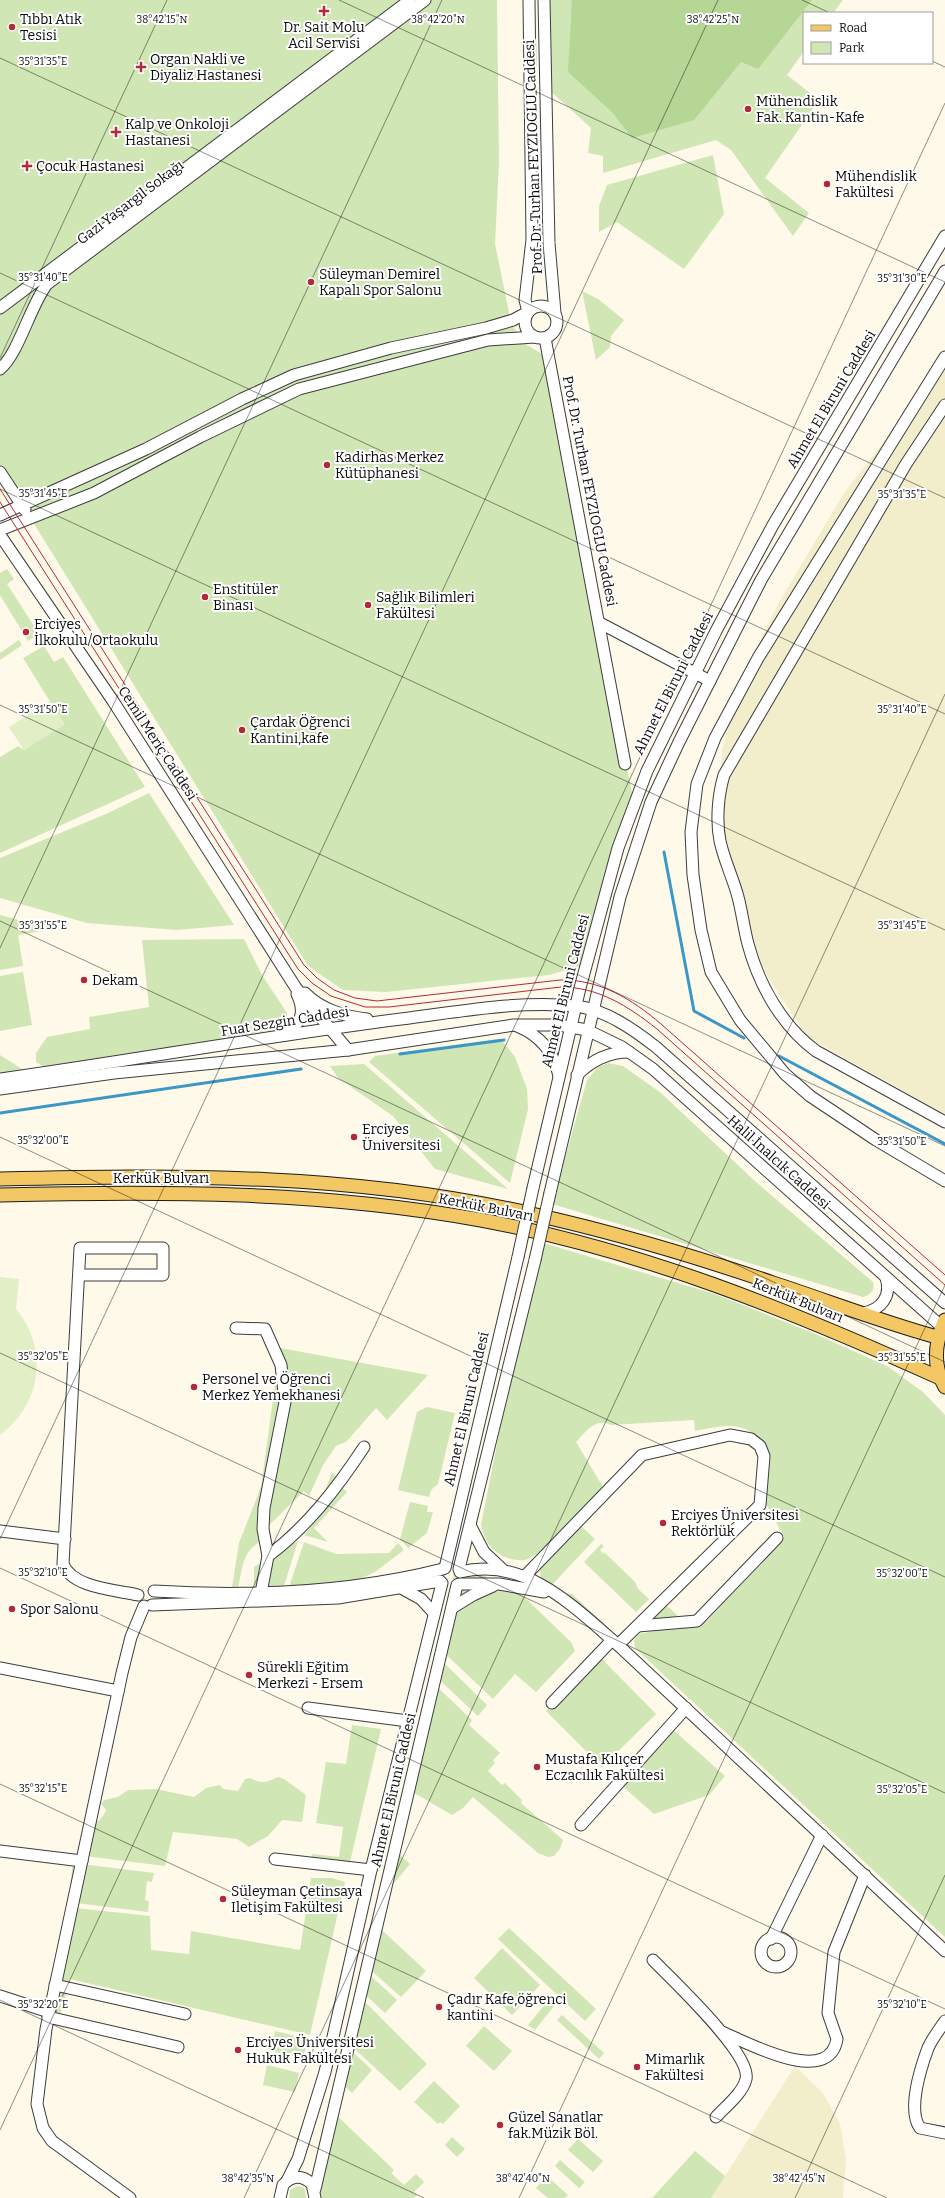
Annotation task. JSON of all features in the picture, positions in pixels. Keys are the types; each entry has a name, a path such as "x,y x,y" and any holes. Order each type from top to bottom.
{"main road":[{"name":"Kerkük Bulvarı","path":"0,1179 172,1176 254,1178 363,1186 455,1198 531,1214 609,1233 755,1277 863,1312 901,1328 941,1328"},
{"name":"Kerkük Bulvarı","path":"0,1195 149,1193 270,1196 362,1203 483,1221 594,1246 685,1274 771,1305 942,1383"},
{"path":"941,1328 936,1358 942,1383"}],"street":[{"name":"Gazi Yaşargil Sokağı","path":"0,308 410,0"},
{"name":"Gazi Yaşargil Sokağı","path":"0,369 8,359 37,297 47,284 425,0"},
{"name":"Prof. Dr. Turhan FEYZIOGLU Caddesi","path":"528,312 525,300 532,240 530,0"},
{"name":"Prof. Dr. Turhan FEYZIOGLU Caddesi","path":"544,0 550,274 555,314"},
{"path":"531,160 535,165 547,165"},
{"name":"Ahmet El Biruni Caddesi","path":"444,1568 518,1257 532,1188 576,1006 625,826 647,771 694,673 773,525 945,236"},
{"path":"458,1584 461,1579 460,1570 535,1260 592,1010 620,897 640,833 664,772 761,580 945,271"},
{"path":"0,515 146,448 242,399 294,375 391,348 486,328 513,320 528,312 532,308 542,306 551,310 555,314 556,328 549,336 540,338 488,340 299,389 200,436 94,493 29,517 0,530"},
{"path":"528,312 525,326 527,331 540,338"},
{"name":"Prof. Dr. Turhan FEYZIOGLU Caddesi","path":"540,338 600,623 710,681"},
{"path":"945,356 758,658 715,738 698,784 692,832 693,875 701,930 711,972 740,1020 785,1074 810,1096 876,1140 945,1181"},
{"path":"945,405 906,464 724,775 720,788 719,824 720,842 738,897 752,956 771,998 789,1025 801,1039 816,1051 945,1122"},
{"path":"0,472 29,517"},
{"name":"Cemil Meriç Caddesi","path":"0,535 113,701 286,972"},
{"path":"600,623 625,764"},
{"path":"286,972 309,997 333,1011 354,1018 386,1021"},
{"path":"286,972 296,988 348,1050"},
{"path":"285,1035 295,1027 300,1018 302,1004 286,972"},
{"name":"Fuat Sezgin Caddesi","path":"0,1079 329,1028 514,1005 576,1006"},
{"name":"Halil İnalcık Caddesi","path":"576,1006 592,1010 621,1023 656,1047 945,1303"},
{"path":"514,1025 532,1033 546,1047 554,1061 559,1077"},
{"path":"0,1089 114,1073 348,1050 514,1025 572,1026"},
{"name":"Halil İnalcık Caddesi","path":"572,1026 588,1030 629,1052 663,1078 941,1328"},
{"path":"578,1074 600,1057 609,1054 629,1052"},
{"path":"79,1275 163,1275 163,1248 80,1248 64,1564 70,1576 81,1582 138,1595"},
{"path":"863,1312 874,1310 883,1302 888,1292 886,1278"},
{"path":"236,1328 265,1329 277,1353 284,1378 284,1414 264,1508 263,1529 268,1556 261,1593"},
{"path":"526,1576 642,1455 730,1435 754,1441 760,1446 764,1456 760,1505 638,1626 615,1643 552,1703"},
{"path":"268,1556 290,1539 304,1524 335,1488 364,1448"},
{"path":"470,1527 484,1552 502,1569"},
{"path":"0,1531 65,1539"},
{"path":"638,1626 697,1621 777,1538"},
{"path":"441,1582 338,1598 300,1601 148,1605 139,1602 138,1595 144,1588 154,1591 261,1593 345,1588 395,1581 452,1566 460,1570 483,1568 502,1569 526,1576 564,1599 615,1643 822,1834 945,1951"},
{"path":"444,1568 440,1573 441,1582 448,1588 458,1584 499,1584 532,1589 564,1599"},
{"name":"Ahmet El Biruni Caddesi","path":"280,2197 283,2185 287,2181 298,2159 325,2072 441,1582"},
{"name":"Ahmet El Biruni Caddesi","path":"315,2193 458,1584"},
{"path":"452,1608 473,1595 499,1584"},
{"path":"403,1589 421,1599 434,1613"},
{"path":"130,2198 57,2146 43,2128 38,2112 37,2096 49,2014 126,1655 148,1605 156,1598 154,1591"},
{"path":"0,1668 118,1691"},
{"path":"308,1708 408,1721"},
{"path":"581,1825 686,1708"},
{"path":"771,1938 822,1834"},
{"path":"0,1852 82,1861"},
{"path":"275,1859 372,1870"},
{"path":"722,2032 783,2057 802,2062 817,2060 830,2053 837,2039 828,2013 834,1952 865,1875"},
{"path":"653,1960 722,2032 744,2065 747,2074 742,2088 716,2117"},
{"path":"55,1985 185,2014"},
{"path":"0,1996 49,2014 178,2046"},
{"path":"945,2021 928,2047 918,2083 915,2102 917,2122 920,2128 945,2133"},
{"path":"287,2181 297,2177 308,2180 315,2193"}],"shaded area":[{"path":"945,362 945,1114 807,1037 759,963 734,876 720,813 719,783 722,752 729,721 754,654 778,604 844,493"},
{"path":"795,2066 823,2093 840,2124 846,2159 843,2198 711,2198"}],"green space":[{"path":"0,0 497,0 499,162 495,244 511,322 522,342 549,358 618,726 634,802 587,964 549,975 386,992 343,990 308,966 0,469"},
{"path":"544,0 843,0 834,12 803,12 803,52 787,75 819,100 765,178 809,213 793,236 731,150 716,140 603,173 603,156 588,153 591,128 546,87"},
{"path":"572,0 812,0 758,69 741,62 694,120 632,138 612,112 568,72"},
{"path":"713,155 724,214 684,269 617,222 599,232 599,206 607,185"},
{"path":"582,291 598,299 624,320 611,336 610,347 596,360"},
{"path":"7,569 14,579 7,584 39,634 28,641 0,595 0,573"},
{"path":"19,640 22,645 0,660 0,653"},
{"path":"44,646 54,662 63,657 145,787 0,853 0,757 18,746 24,750 64,724 23,658"},
{"path":"50,701 64,725 24,750 9,727"},
{"path":"149,793 234,925 177,930 87,923 0,898 0,858 106,814"},
{"path":"0,915 52,929 18,935 23,966 0,970"},
{"path":"244,939 262,975 287,1013 287,1020 278,1030 176,1048 46,1068 36,1062 36,1053 47,1037 90,1029 89,1017 149,1007 142,940"},
{"path":"23,972 32,1025 0,1031 0,976"},
{"path":"497,1039 504,1043 515,1057 527,1089 528,1109 510,1183 369,1062 375,1056"},
{"path":"0,1055 25,1071 0,1074"},
{"path":"608,1063 623,1066 661,1093 756,1182 873,1282 872,1292 863,1297 552,1204 587,1080 598,1067"},
{"path":"364,1064 508,1189 435,1169 393,1116 338,1078 330,1066"},
{"path":"543,1243 715,1294 813,1333 887,1366 923,1392 945,1415 945,1937 635,1648 634,1640 639,1634 707,1621 784,1537 764,1500 756,1436 749,1431 735,1426 695,1431 694,1420 611,1425 605,1423 596,1424 587,1430 576,1442 603,1487 555,1538 528,1559 511,1559 497,1553 488,1543 481,1525 517,1342"},
{"path":"0,1277 19,1279 16,1309 27,1325 37,1358 36,1375 32,1392 25,1408 14,1422 0,1435"},
{"path":"280,1348 428,1375 387,1420 376,1408 346,1442 336,1446 323,1465 309,1496 304,1491 259,1535 264,1541 256,1544 247,1555 237,1593 231,1593 239,1543 261,1487"},
{"path":"427,1407 455,1413 438,1484 431,1490 429,1497 398,1490 417,1412"},
{"path":"332,1473 340,1479 337,1483 347,1492 314,1528 328,1542 304,1535 324,1512 318,1507"},
{"path":"410,1502 428,1506 427,1512 433,1512 427,1533 408,1548 400,1539"},
{"path":"581,1526 595,1539 550,1587 541,1579 540,1569"},
{"path":"298,1541 283,1589 254,1592 254,1567"},
{"path":"304,1542 336,1554 389,1553 398,1543 404,1550 375,1572 360,1579 288,1590"},
{"path":"601,1544 604,1546 600,1550 603,1554 604,1552 635,1582 638,1589 649,1599 636,1612 584,1562"},
{"path":"455,1570 481,1574 522,1595 571,1642 575,1651 536,1692 515,1674 493,1699 437,1646"},
{"path":"571,1593 613,1632 610,1634 566,1598"},
{"path":"664,1603 679,1617 677,1621 643,1625"},
{"path":"438,1657 487,1705 478,1716 431,1672 434,1659"},
{"path":"600,1657 656,1714 602,1767 546,1711"},
{"path":"433,1683 472,1720 469,1725 500,1753 493,1760 495,1763 488,1771 502,1785 505,1783 522,1800 521,1803 563,1840 560,1849 554,1856 548,1857 538,1853 473,1797 463,1808 452,1815 404,1787"},
{"path":"352,1725 381,1729 350,1862 343,1866 311,1861 312,1854 339,1857 343,1827 316,1823 326,1762 346,1764"},
{"path":"669,1726 725,1776 709,1795 654,1814 619,1783"},
{"path":"278,1777 284,1779 306,1795 302,1822 282,1820 268,1836 249,1847 237,1839 173,1832 165,1866 77,1855 84,1824 98,1821 102,1817 106,1810 101,1804 104,1800 118,1797 128,1790 156,1789 194,1797 206,1788 220,1785 223,1789 238,1791 245,1779 251,1778 258,1782 264,1782"},
{"path":"391,1847 410,1864 385,1894 379,1889"},
{"path":"73,1863 154,1873 152,1882 147,1881 145,1900 149,1901 148,1912 68,1902"},
{"path":"311,1878 332,1878 345,1882 310,2035 70,1979 60,2016 50,2013 46,2004 66,1907 150,1916 151,1950 189,1954 191,1931 300,1950"},
{"path":"372,1921 426,1971 401,1997 365,1965"},
{"path":"509,1928 596,2009 585,2021 498,1939"},
{"path":"502,1948 540,1985 512,2015 474,1978"},
{"path":"364,1970 397,2000 385,2013 358,1988"},
{"path":"357,1994 427,2064 400,2091 345,2040"},
{"path":"548,2001 554,2006 535,2030 528,2025"},
{"path":"562,2015 604,2053 599,2059 557,2020"},
{"path":"484,2026 512,2051 494,2071 466,2046"},
{"path":"275,2031 308,2039 303,2058 271,2051"},
{"path":"345,2045 372,2070 352,2093 336,2078"},
{"path":"267,2065 299,2073 295,2092 263,2085"},
{"path":"434,2081 460,2106 443,2124 440,2122 438,2124 414,2102"},
{"path":"335,2114 394,2170 391,2173 404,2185 416,2174 424,2182 414,2192 417,2195 414,2198 320,2198 310,2189 322,2130"},
{"path":"452,2137 465,2149 457,2157 445,2145"},
{"path":"578,2139 603,2161 593,2172 568,2150"},
{"path":"695,2151 725,2176 711,2198 652,2198"},
{"path":"560,2160 585,2182 579,2188 555,2166"},
{"path":"547,2176 568,2195 565,2198 548,2198 536,2188"},
{"path":"298,2186 305,2189 306,2198 289,2198 290,2190"}],"waterway":[{"path":"664,852 694,1011 744,1038"},
{"path":"400,1054 504,1040"},
{"path":"779,1056 945,1144"},
{"path":"0,1113 301,1069"}],"tram line":[{"path":"0,489 304,965 317,978 334,990 355,998 377,1001 560,980 588,983 614,992 638,1006 661,1024 945,1275"},
{"path":"0,502 298,969 312,983 331,996 365,1007 389,1007 561,987 588,990 612,999 657,1029 945,1285"}],"place":[{"name":"Dr. Sait Molu Acil Servisi","path":"324,11"},
{"name":"Tıbbı Atık Tesisi","path":"12,27"},
{"name":"Organ Nakli ve Diyaliz Hastanesi","path":"141,67"},
{"name":"Mühendislik Fak. Kantin-Kafe","path":"748,109"},
{"name":"Kalp ve Onkoloji Hastanesi","path":"116,132"},
{"name":"Çocuk Hastanesi","path":"27,166"},
{"name":"Mühendislik Fakültesi","path":"827,184"},
{"name":"Süleyman Demirel Kapalı Spor Salonu","path":"311,282"},
{"name":"Kadirhas Merkez Kütüphanesi","path":"327,465"},
{"name":"Enstitüler Binası","path":"205,597"},
{"name":"Sağlık Bilimleri Fakültesi","path":"368,605"},
{"name":"Erciyes İlkokulu/Ortaokulu","path":"26,632"},
{"name":"Çardak Öğrenci Kantini,kafe","path":"242,730"},
{"name":"Dekam","path":"84,980"},
{"name":"Erciyes Üniversitesi","path":"354,1137"},
{"name":"Personel ve Öğrenci Merkez Yemekhanesi","path":"194,1387"},
{"name":"Erciyes Üniversitesi Rektörlük","path":"663,1523"},
{"name":"Spor Salonu","path":"12,1609"},
{"name":"Sürekli Eğitim Merkezi - Ersem","path":"249,1675"},
{"name":"Mustafa Kılıçer Eczacılık Fakültesi","path":"537,1767"},
{"name":"Süleyman Çetinsaya Iletişim Fakültesi","path":"223,1899"},
{"name":"Çadır Kafe,öğrenci kantini","path":"439,2007"},
{"name":"Erciyes Üniversitesi Hukuk Fakültesi","path":"238,2050"},
{"name":"Mimarlık Fakültesi","path":"637,2067"},
{"name":"Güzel Sanatlar fak.Müzik Böl.","path":"500,2125"}]}
